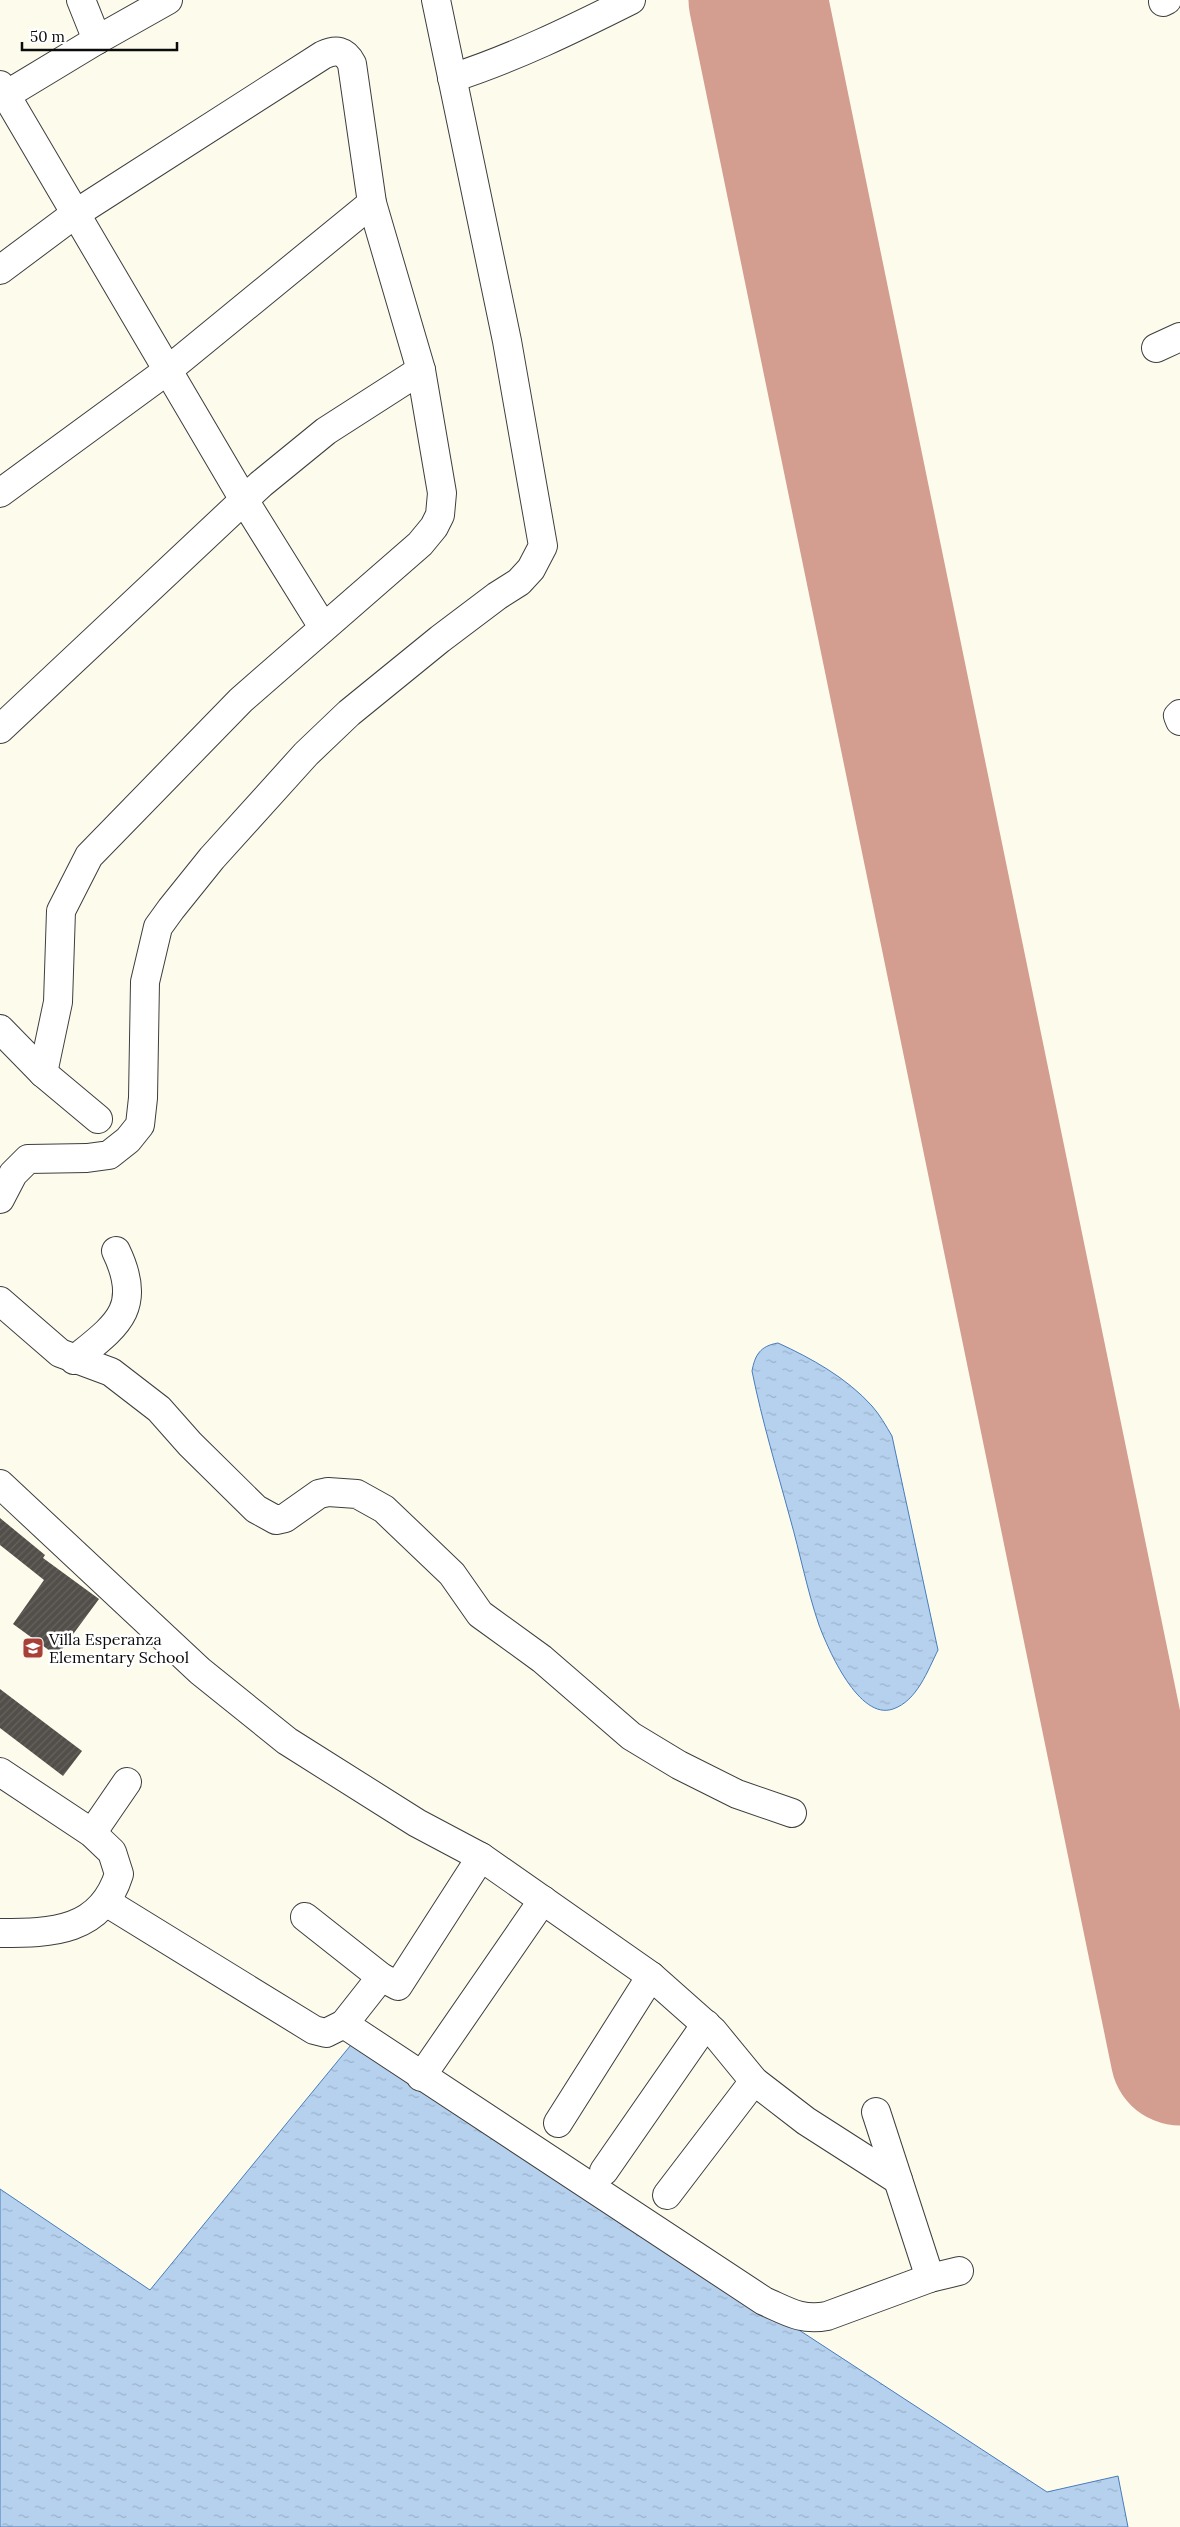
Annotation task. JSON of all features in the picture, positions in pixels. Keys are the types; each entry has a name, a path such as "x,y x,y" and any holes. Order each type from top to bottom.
{"street":[{"path":"81,0 96,40"},
{"path":"168,0 3,90 244,500 323,626"},
{"path":"0,1199 12,1174 28,1159 87,1158 109,1155 128,1140 140,1125 143,1098 146,982 158,927 212,858 306,754 349,713 440,639 497,596 519,582 531,569 543,546 507,341 436,0"},
{"path":"452,78 485,68 584,24 631,0"},
{"path":"0,270 75,214 333,51 345,54 352,64 372,203 421,370 442,493 440,515 434,527 420,544 323,626 241,700 89,856 61,911 58,1002 43,1072"},
{"path":"0,493 168,370 372,203"},
{"path":"0,729 260,484 326,431 421,370"},
{"path":"1180,714 1178,716 1180,721"},
{"path":"0,1029 43,1072 98,1119"},
{"path":"74,1360 99,1340 124,1312 127,1293 126,1280 116,1251"},
{"path":"0,1301 60,1354 111,1372 158,1409 190,1444 256,1509 276,1520 285,1518 319,1494 328,1492 357,1494 384,1510 452,1574 480,1614 571,1683 631,1736 679,1765 737,1794 792,1813"},
{"path":"0,1484 200,1672 287,1741 416,1823 481,1857 651,1976 706,2024 754,2082 806,2121 898,2180"},
{"path":"0,1772 92,1833 112,1852 119,1874 106,1902 93,1915 79,1924 56,1931 0,1933"},
{"path":"92,1833 126,1782"},
{"path":"306,1917 382,1977 398,1986 481,1857"},
{"path":"421,2077 542,1900"},
{"path":"106,1902 314,2030 326,2033 344,2024 382,1977"},
{"path":"558,2123 651,1976"},
{"path":"344,2024 421,2077 764,2301 800,2317 812,2319 826,2316 930,2278 959,2271"},
{"path":"604,2171 706,2024"},
{"path":"668,2195 754,2082"},
{"path":"876,2112 930,2278"}],"water":[{"path":"778,1343 816,1362 851,1386 875,1409 892,1436 938,1650 915,1692 909,1699 893,1709 880,1710 868,1704 857,1694 837,1665 819,1625 765,1427 752,1371 759,1352 767,1346"},
{"path":"355,2040 1047,2492 1118,2476 1128,2527 0,2527 0,2189 150,2290"}],"building":[{"path":"0,1518 45,1555 43,1558 99,1599 57,1656 13,1624 44,1580 0,1545"},
{"path":"0,1689 82,1751 63,1776 0,1728"}],"taxiway":[{"path":"1100,1665 1143,1725 1141,1739 1135,1749 1126,1756 1116,1759 1096,1754 1087,1745 1081,1732 1100,1665"}],"runway":[{"path":"758,0 1180,2056"}],"place":[{"name":"Villa Esperanza Elementary School","path":"33,1648"}]}
